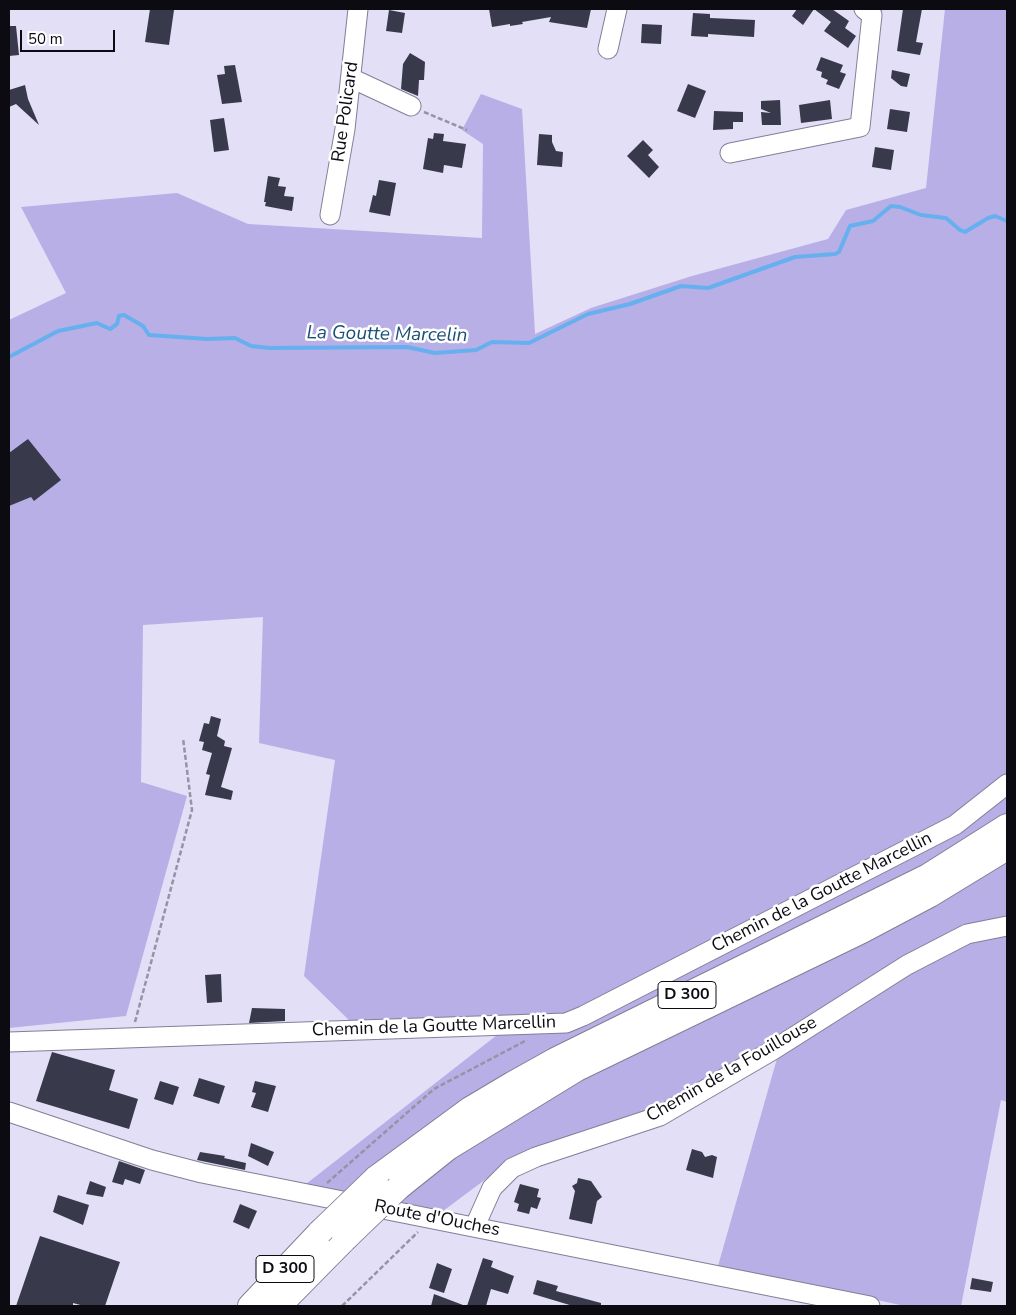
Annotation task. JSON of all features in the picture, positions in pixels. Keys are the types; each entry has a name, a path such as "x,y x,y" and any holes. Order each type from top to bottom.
{"main road":[{"name":"D 300","path":"250,1306 320,1232 376,1178 470,1109 564,1056 928,876 1007,826"},
{"name":"D 300","path":"280,1306 398,1188 448,1148 577,1069 862,932 930,895 1007,848"}],"street":[{"name":"Rue Policard","path":"330,215 345,129 358,9"},
{"path":"608,48 617,9"},
{"path":"730,153 860,127 872,15 864,9"},
{"path":"351,78 411,106"},
{"name":"Chemin de la Goutte Marcellin","path":"9,1042 566,1023 591,1012 955,824 1007,784"},
{"name":"Chemin de la Fouillouse","path":"475,1226 492,1188 512,1168 536,1157 660,1116 773,1050 907,965 967,934 1007,926"},
{"name":"Route d'Ouches","path":"9,1112 152,1160 313,1196 475,1226 798,1299 870,1306"}],"path":[{"path":"411,106 466,130"},
{"path":"131,1038 192,810 183,738"},
{"path":"313,1196 434,1089 533,1038"},
{"path":"342,1306 430,1217"}],"shaded area":[{"path":"945,9 1007,9 1007,1102 1001,1100 961,1306 905,1306 718,1266 782,1041 660,1111 514,1158 443,1211 306,1184 497,1035 351,1022 304,976 335,760 259,743 263,617 143,625 141,782 187,796 126,1016 9,1028 9,320 66,293 21,207 177,193 248,224 482,238 483,144 462,130 481,94 522,109 535,334 591,308 692,276 828,239 846,210 926,188"}],"building":[{"path":"150,9 174,10 169,45 145,42"},
{"path":"489,9 591,9 587,28 549,22 551,17 522,22 523,24 492,27"},
{"path":"797,9 814,9 803,25 792,16"},
{"path":"814,9 832,9 849,21 845,28 856,36 848,48 824,31 831,22"},
{"path":"903,9 922,9 916,42 923,43 920,55 897,51"},
{"path":"389,10 405,13 402,33 386,31"},
{"path":"693,13 710,14 710,18 755,20 754,37 708,34 708,37 691,36"},
{"path":"642,24 662,25 661,44 641,43"},
{"path":"9,26 16,26 19,55 9,56"},
{"path":"410,53 425,62 424,80 419,80 418,96 401,89 403,64"},
{"path":"821,57 843,65 840,72 846,74 839,89 826,84 828,80 821,77 822,72 816,70"},
{"path":"235,65 242,102 222,104 217,75 225,74 224,66"},
{"path":"892,70 910,74 907,87 901,86 891,78"},
{"path":"688,84 706,91 695,118 677,111"},
{"path":"25,85 28,99 39,125 16,104 9,107 9,90"},
{"path":"780,100 781,125 762,125 761,112 771,113 761,109 761,101"},
{"path":"830,100 832,119 801,123 799,105"},
{"path":"890,109 910,112 907,132 887,129"},
{"path":"714,111 743,112 743,122 733,122 733,129 713,130"},
{"path":"224,118 229,150 214,152 210,120"},
{"path":"434,133 444,134 443,141 466,144 462,168 444,165 443,173 423,169 428,138 433,139"},
{"path":"539,134 552,135 552,142 556,151 563,152 562,167 537,165"},
{"path":"643,140 653,150 648,155 659,167 649,178 627,156"},
{"path":"875,147 894,150 891,170 872,167"},
{"path":"268,176 280,178 278,186 286,187 284,196 294,197 292,211 265,206"},
{"path":"379,180 396,183 390,216 369,212 373,195 376,196"},
{"path":"28,439 61,480 34,501 31,497 9,506 9,453"},
{"path":"211,716 221,719 217,736 225,741 224,746 232,748 221,787 233,791 231,800 205,795 210,775 206,774 212,753 202,750 204,742 199,741 204,723 209,724"},
{"path":"221,974 222,1002 207,1003 205,975"},
{"path":"252,1008 285,1009 285,1021 249,1023"},
{"path":"52,1052 115,1070 109,1090 138,1099 129,1129 36,1101"},
{"path":"199,1078 225,1086 219,1104 193,1096"},
{"path":"160,1081 179,1087 173,1105 154,1099"},
{"path":"255,1081 276,1086 268,1112 251,1107 256,1093 252,1092"},
{"path":"251,1143 274,1152 268,1166 248,1156"},
{"path":"692,1149 702,1152 705,1157 712,1155 717,1157 713,1178 686,1170"},
{"path":"200,1152 225,1156 224,1158 246,1163 245,1170 197,1160"},
{"path":"119,1161 145,1170 140,1184 125,1179 123,1185 112,1182"},
{"path":"578,1178 591,1181 602,1197 597,1201 592,1224 569,1219 575,1191 572,1186 577,1183"},
{"path":"90,1181 106,1187 103,1197 86,1194"},
{"path":"520,1184 539,1189 537,1197 541,1198 537,1209 531,1207 529,1214 517,1211 519,1204 514,1202"},
{"path":"58,1195 89,1205 83,1225 53,1212"},
{"path":"240,1204 257,1211 249,1229 233,1222"},
{"path":"40,1236 120,1262 105,1306 84,1306 73,1303 73,1306 16,1306"},
{"path":"483,1258 493,1261 491,1267 514,1276 508,1294 491,1289 486,1306 467,1306"},
{"path":"437,1263 452,1269 444,1293 429,1288"},
{"path":"972,1278 993,1282 991,1292 970,1289"},
{"path":"537,1280 558,1286 556,1291 601,1303 601,1306 573,1306 533,1294"},
{"path":"434,1294 463,1305 463,1306 431,1306"}],"waterway":[{"name":"La Goutte Marcelin","path":"9,357 58,331 97,323 110,329 117,324 119,316 124,315 143,326 149,335 207,339 235,338 251,346 269,348 407,347 435,353 476,350 492,342 529,343 588,314 630,304 681,286 708,288 795,257 835,254 839,252 850,226 873,221 891,206 900,207 921,215 946,218 965,232 988,218 995,216 1007,221"}]}
